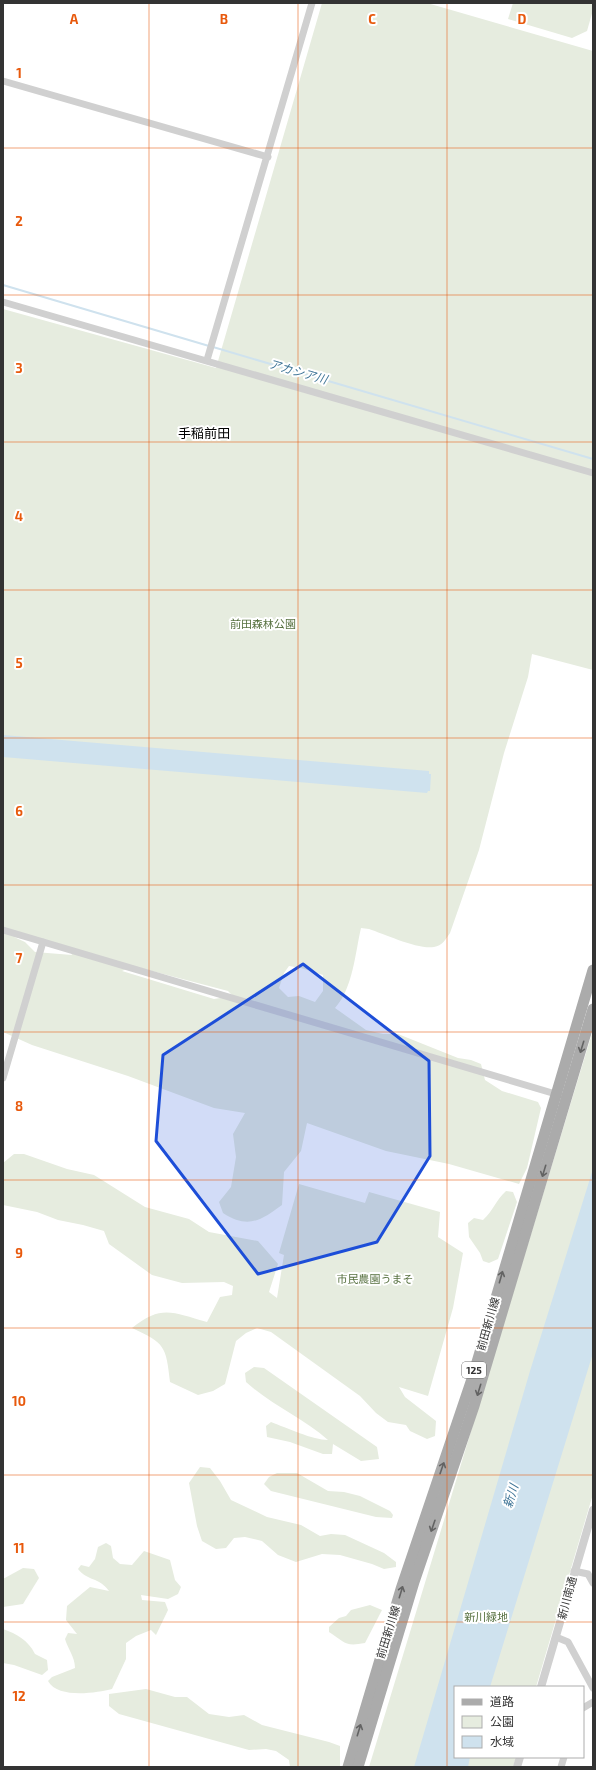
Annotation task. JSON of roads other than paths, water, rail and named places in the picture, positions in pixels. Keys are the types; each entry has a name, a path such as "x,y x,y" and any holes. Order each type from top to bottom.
{"main road":[{"name":"前田新川線","path":"348,1767 401,1590 472,1379 593,970"},
{"name":"前田新川線","path":"358,1767 414,1582 474,1406 593,1009"}],"street":[{"path":"208,358 312,3"},
{"path":"3,81 268,157"},
{"path":"3,302 208,358 593,473"},
{"path":"3,930 567,1097"},
{"path":"3,1078 43,942"},
{"name":"新川南通","path":"541,1686 593,1510"},
{"path":"574,1571 588,1574 593,1583"},
{"path":"556,1637 568,1642 593,1688"},
{"path":"584,1707 593,1702"}],"water":[{"path":"3,735 429,771 429,774 431,774 430,791 427,793 3,757"},
{"name":"新川","path":"593,1169 593,1353 490,1686 454,1686 454,1758 470,1758 468,1767 414,1767 530,1371"}],"waterway":[{"name":"アカシア川","path":"3,285 209,346"},
{"name":"アカシア川","path":"213,347 593,459"}],"district":[{"name":"手稲前田","path":"204,433"}],"park label":[{"name":"前田森林公園","path":"263,624"},
{"name":"市民農園うまそ","path":"375,1279"},
{"name":"新川緑地","path":"486,1617"}]}
